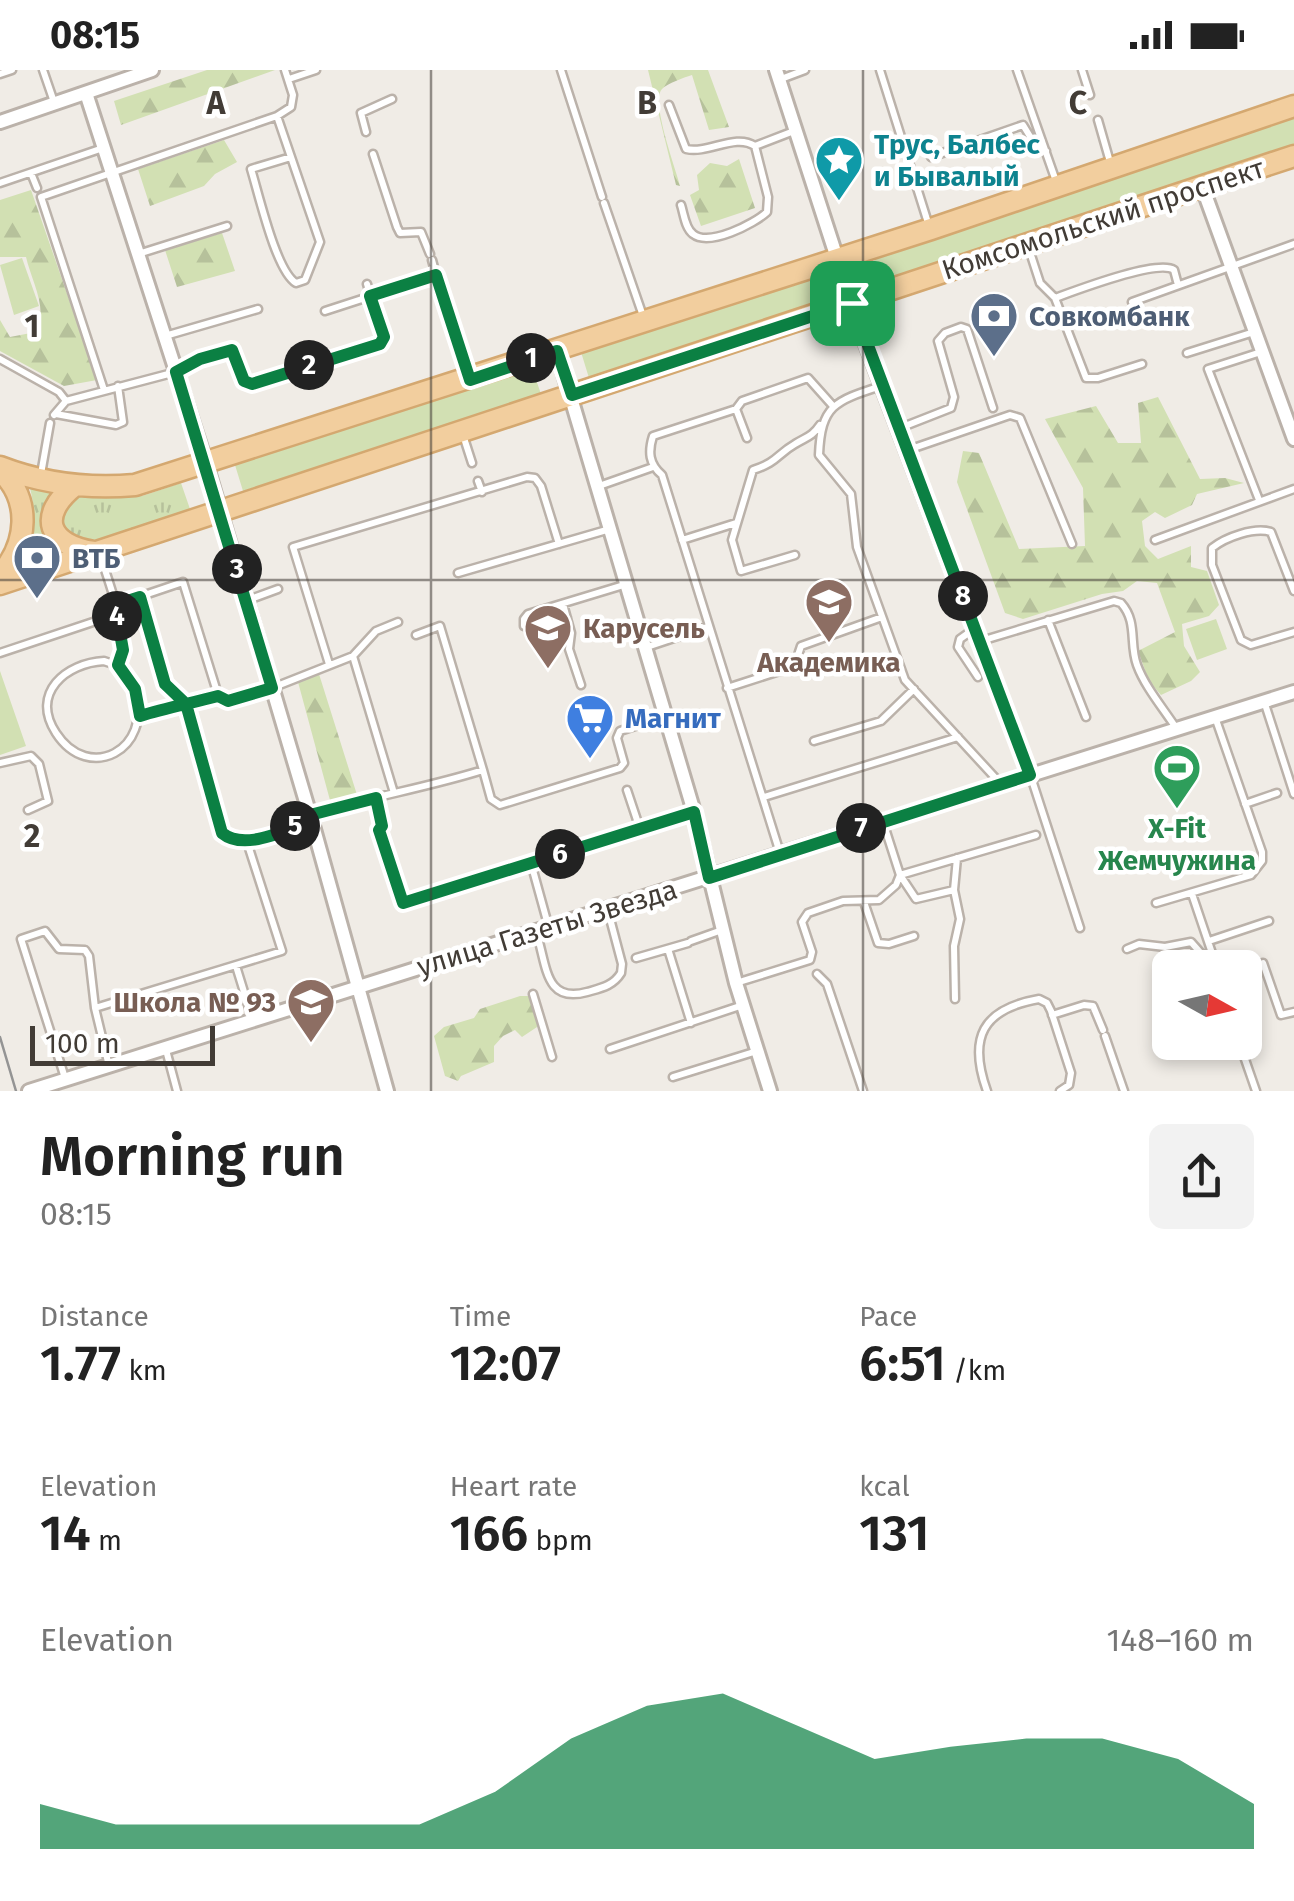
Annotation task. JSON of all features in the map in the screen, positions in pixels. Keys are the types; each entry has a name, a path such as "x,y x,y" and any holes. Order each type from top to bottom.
{"main road":[{"name":"Комсомольский проспект","path":"0,468 74,486 135,485 470,380 1294,106"},
{"name":"Комсомольский проспект","path":"0,584 1294,156"},
{"path":"0,468 14,484 22,505 23,531 15,556 0,575"},
{"path":"74,486 54,506 50,518 53,529 60,540 74,549 96,551"}],"street":[{"path":"0,122 123,75 152,70"},
{"path":"778,74 852,303 1030,775"},
{"path":"86,92 220,510 387,1091"},
{"path":"1202,186 1262,352 1288,406 1294,440"},
{"path":"557,351 694,812 736,983 770,1091"},
{"name":"улица Газеты Звезда","path":"29,1091 1294,692"}],"lane":[{"path":"0,74 12,70"},
{"path":"44,70 54,104"},
{"path":"104,390 40,197 277,116 291,107 293,95 285,70"},
{"path":"288,79 316,70"},
{"path":"561,70 645,322"},
{"path":"778,74 805,70"},
{"path":"880,70 931,229"},
{"path":"1017,70 1058,185"},
{"path":"1082,70 1090,96"},
{"path":"366,132 362,113 392,99"},
{"path":"669,105 686,149 700,150 740,141 754,146 797,130"},
{"path":"277,116 291,157 320,242 304,280 296,283 290,279 278,252 251,170 291,157"},
{"path":"1098,120 1111,167"},
{"path":"930,157 1023,126 1034,143 1046,151"},
{"path":"680,204 689,230 698,238 754,224 767,212 768,197 754,146"},
{"path":"0,183 103,148"},
{"path":"373,154 396,227 400,233 421,232 470,380"},
{"path":"31,173 38,188"},
{"path":"138,254 227,226"},
{"path":"1027,244 1040,283 1055,298 1086,378 1091,380 1142,364"},
{"path":"1132,302 1293,247"},
{"path":"1055,298 1116,276 1130,276 1160,266 1174,270 1178,285"},
{"path":"325,311 436,275"},
{"path":"41,480 53,418 66,401 176,372 200,359 232,350 244,381 252,384 380,344 384,337 366,284"},
{"path":"165,336 258,308"},
{"path":"900,428 950,408 954,397 938,341 945,332 960,327 967,329 993,408"},
{"path":"1187,353 1255,332"},
{"path":"1259,500 1208,369 1262,352"},
{"path":"0,359 59,392 66,401"},
{"path":"781,854 662,476 653,467 649,449 653,436 736,409 742,401 808,378 833,406"},
{"path":"53,418 116,425 123,422 118,386"},
{"path":"794,554 741,571 732,540 753,470 774,463 793,444 813,436 833,406 882,386"},
{"path":"736,409 748,438"},
{"path":"908,450 1010,415 1020,418 1072,544"},
{"path":"821,424 818,455 851,494 857,547 900,668 914,689 1000,784"},
{"path":"462,431 472,462"},
{"path":"598,486 653,467"},
{"path":"329,664 293,547 527,477 535,478 541,486 558,544"},
{"path":"478,481 482,492"},
{"path":"1156,540 1294,489"},
{"path":"682,540 738,523"},
{"path":"458,574 611,528"},
{"path":"1294,591 1270,532 1257,530 1212,548 1212,566 1241,640 1251,645 1294,632"},
{"path":"96,551 116,609 123,650 118,665"},
{"path":"292,585 304,581"},
{"path":"0,653 184,582 218,696"},
{"path":"568,618 533,629 524,626 528,614 627,584"},
{"path":"246,601 278,589"},
{"path":"140,597 165,684 186,704 222,833 232,842 247,842 376,798 483,770"},
{"path":"978,677 958,647 960,639 1121,602 1133,626 1132,651 1139,671 1176,729"},
{"path":"563,604 572,633 569,649 581,686"},
{"path":"727,688 788,668 796,661 801,646 882,617"},
{"path":"1048,620 1086,717"},
{"path":"140,716 218,696 228,701 272,688 353,656 376,630 398,622"},
{"path":"416,635 440,626 491,799 500,805 620,768 624,763 617,738 620,731 666,716"},
{"path":"646,648 708,627"},
{"path":"353,656 394,793"},
{"path":"104,660 118,665 135,689 140,716 128,745 114,754 96,758 80,754 56,734 48,704 52,688 61,676 74,666 104,660"},
{"path":"814,741 881,721 914,689"},
{"path":"1264,701 1294,794"},
{"path":"1156,903 1258,870 1262,852 1215,717"},
{"path":"764,797 958,737"},
{"path":"1282,756 1294,752"},
{"path":"0,764 31,756 39,764 48,801 28,810"},
{"path":"1030,775 1080,928"},
{"path":"627,790 640,829"},
{"path":"1245,804 1278,793"},
{"path":"376,798 382,826 379,830 403,903 694,812"},
{"path":"883,821 900,875 916,899 954,890"},
{"path":"900,875 1036,835"},
{"path":"95,1008 282,950 247,842"},
{"path":"955,999 954,946 960,918 954,890 958,858"},
{"path":"530,863 547,921 538,938 553,987 561,994 570,997 617,980 622,964 608,910"},
{"path":"736,983 810,960 812,952 802,918 808,912 843,901 878,900 896,885 900,875"},
{"path":"1192,894 1211,950"},
{"path":"864,902 878,943 889,944 914,936"},
{"path":"1209,941 1269,921"},
{"path":"636,958 722,930"},
{"path":"66,1080 20,938 46,931 59,949 85,950 109,1066"},
{"path":"1127,949 1139,944 1166,947 1191,942 1198,950"},
{"path":"668,949 692,1023"},
{"path":"1263,963 1281,1016 1294,1012"},
{"path":"236,966 253,1021"},
{"path":"817,974 826,984 863,1091"},
{"path":"533,994 552,1057"},
{"path":"987,1091 978,1057 979,1039 986,1022 994,1015 1039,1000 1047,1003 1071,1074 1069,1086 1060,1091"},
{"path":"1052,1015 1084,1004 1093,1006 1124,1091"},
{"path":"610,1049 744,1005"},
{"path":"166,1048 178,1091"},
{"path":"673,1078 758,1051"},
{"path":"1246,1060 1256,1091"}],"green space":[{"path":"207,70 275,70 121,125 114,101"},
{"path":"648,70 708,70 729,127 709,130 692,75 662,89 661,120 680,186 676,185"},
{"path":"1294,117 1294,145 881,281 873,256"},
{"path":"224,140 237,162 215,174 204,186 150,206 138,169"},
{"path":"739,159 755,208 701,226 690,195 699,190 697,175 710,163 727,166"},
{"path":"31,190 97,380 64,386 0,351 0,320 10,337 36,332 40,323 40,304 26,257 0,257 0,200"},
{"path":"222,233 235,271 177,287 165,250"},
{"path":"22,258 39,306 14,315 0,265"},
{"path":"819,274 827,300 589,378 581,352"},
{"path":"532,368 541,394 243,491 235,465"},
{"path":"1158,397 1200,479 1225,478 1244,483 1197,494 1192,505 1165,518 1155,512 1142,521 1145,546 1158,559 1191,546 1191,567 1207,571 1219,605 1209,616 1182,624 1184,646 1200,672 1191,681 1161,695 1149,681 1138,651 1175,632 1157,583 1137,581 1123,591 1023,619 1005,613 957,482 963,451 979,453 1019,549 1085,546 1083,488 1045,419 1096,406 1118,443 1141,443 1138,403"},
{"path":"181,483 190,509 88,544 63,532 59,513 77,497 142,496"},
{"path":"30,488 53,494 64,552 24,565 33,527"},
{"path":"1216,619 1227,649 1197,660 1186,629"},
{"path":"0,671 26,746 0,755"},
{"path":"319,674 358,798 331,804 298,682"},
{"path":"529,996 537,1008 537,1027 522,1037 515,1030 503,1036 494,1046 494,1062 461,1076 458,1081 445,1076 434,1036 444,1027 474,1018 480,1009"}],"tram line":[{"path":"0,1037 16,1091"}],"place":[{"name":"Трус, Балбес и Бывалый","path":"839,202"},
{"name":"Совкомбанк","path":"994,358"},
{"name":"ВТБ","path":"37,600"},
{"name":"Академика","path":"829,644"},
{"name":"Карусель","path":"548,670"},
{"name":"Магнит","path":"590,760"},
{"name":"X-Fit Жемчужина","path":"1177,810"},
{"name":"Школа № 93","path":"311,1044"}],"route":[{"path":"852,303 572,395 557,351 470,380 436,275 370,296 384,337 380,344 252,384 244,381 232,350 200,359 176,372 272,688 228,701 218,696 186,704 168,708 140,716 135,689 118,665 123,650 115,605 140,597 165,684 186,704 222,833 232,842 247,842 312,822 310,815 376,798 382,826 379,830 403,903 694,812 709,878 1030,775 852,303"}]}
